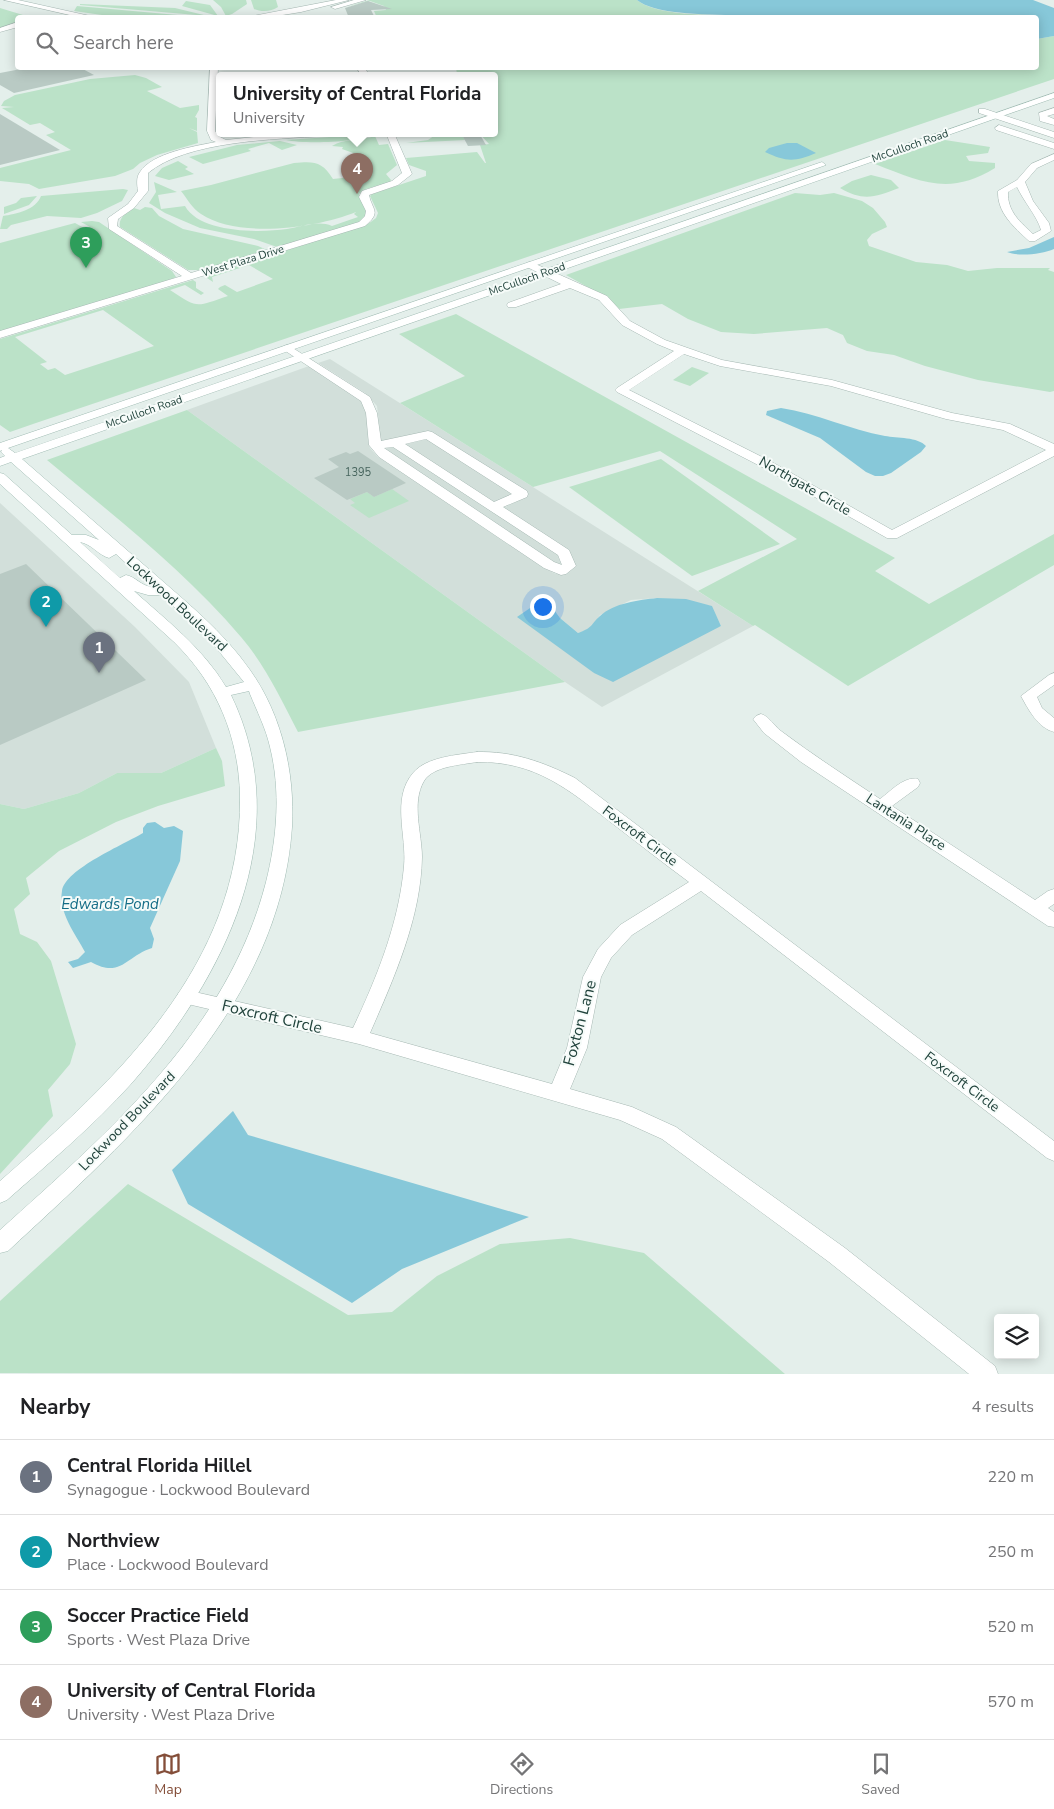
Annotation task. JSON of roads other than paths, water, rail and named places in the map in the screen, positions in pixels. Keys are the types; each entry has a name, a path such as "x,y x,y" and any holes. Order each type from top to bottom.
{"street":[{"path":"8,0 51,14"},
{"path":"264,15 345,0"},
{"path":"293,15 362,0"},
{"path":"0,5 51,14"},
{"path":"0,5 26,13"},
{"path":"323,5 337,11 339,15"},
{"path":"0,30 15,25"},
{"path":"0,35 15,30"},
{"path":"214,70 211,131 214,138 224,143"},
{"name":"McCulloch Road","path":"0,446 1054,86"},
{"name":"McCulloch Road","path":"0,462 1054,95"},
{"path":"982,110 1054,134"},
{"path":"1054,111 1042,116 1043,119 1054,122"},
{"path":"999,128 1054,146"},
{"path":"190,277 112,228 113,218 131,206 143,191 142,179 144,172 151,166 178,154 224,143 268,137"},
{"name":"West Plaza Drive","path":"0,336 349,228 369,219 372,209 364,197 365,193 395,183 408,174 392,137"},
{"path":"1020,182 1028,201 1044,223 1046,231 1032,239 1007,212 1002,199 1004,191 1020,182 1034,166 1054,157"},
{"name":"Northgate Circle","path":"531,265 603,298 626,323 661,342 683,350 720,363 832,383 950,416 1006,427 1054,450"},
{"path":"512,305 570,284"},
{"path":"288,348 366,399 373,412 375,445 383,454 479,520 555,568 560,571 569,566 564,553 395,443"},
{"name":"Northgate Circle","path":"683,350 621,390 766,464 892,535 1054,450"},
{"path":"375,445 395,443 428,435 522,494 493,507"},
{"name":"Lockwood Boulevard","path":"0,446 165,590 222,643 240,665 266,712 280,756 286,804 280,870 258,936 223,1005 192,1050 154,1096 100,1151 0,1244"},
{"name":"Lockwood Boulevard","path":"0,477 188,648 207,669 222,693 240,732 246,757 251,810 248,842 228,915 211,953 186,997 156,1039 123,1079 87,1116 0,1194"},
{"path":"68,539 85,538 95,542 126,569 146,575"},
{"path":"84,553 99,556 137,589 146,592 165,590"},
{"path":"1054,678 1029,696 1036,710 1054,727"},
{"path":"222,693 252,685"},
{"name":"Lantania Place","path":"762,719 769,730 807,758 1054,921"},
{"name":"Foxcroft Circle","path":"359,1037 391,960 406,906 413,864 411,795 418,778 433,767 455,760 489,756 519,760 545,768 569,782 1054,1152"},
{"path":"881,806 912,783"},
{"name":"Foxton Lane","path":"558,1094 577,1048 592,977 604,954 626,930 701,883"},
{"path":"1036,908 1054,895"},
{"name":"Foxcroft Circle","path":"186,997 359,1037 625,1113 669,1134 837,1255 987,1374"}],"water":[{"path":"637,0 1033,0 1054,8 1054,36 1039,39 1039,15 710,15 666,11"},
{"path":"787,143 797,143 816,153 790,160 765,152 769,148"},
{"path":"1054,237 1054,249 1049,251 1024,255 1007,252 1029,248"},
{"path":"781,408 794,410 859,430 885,436 913,439 926,446 921,452 891,473 875,476 866,472 820,438 766,415 767,411"},
{"path":"657,598 686,599 712,606 721,626 613,682 594,673 517,617 533,606 552,607 560,618 578,633 589,628 600,616 612,608 627,603"},
{"name":"Edwards Pond","path":"155,822 164,828 174,826 183,831 180,861 150,928 154,939 152,948 117,967 101,967 91,962 73,968 68,962 78,959 85,952 65,915 61,899 66,883 73,874 84,866 143,833 143,828 147,823"},
{"path":"233,1111 248,1135 529,1217 402,1269 352,1303 188,1204 172,1170"}],"place":[{"name":"University of Central Florida","path":"357,194"},
{"name":"Soccer Practice Field","path":"86,268"},
{"name":"Northview","path":"46,627"},
{"name":"Central Florida Hillel","path":"99,673"}]}
